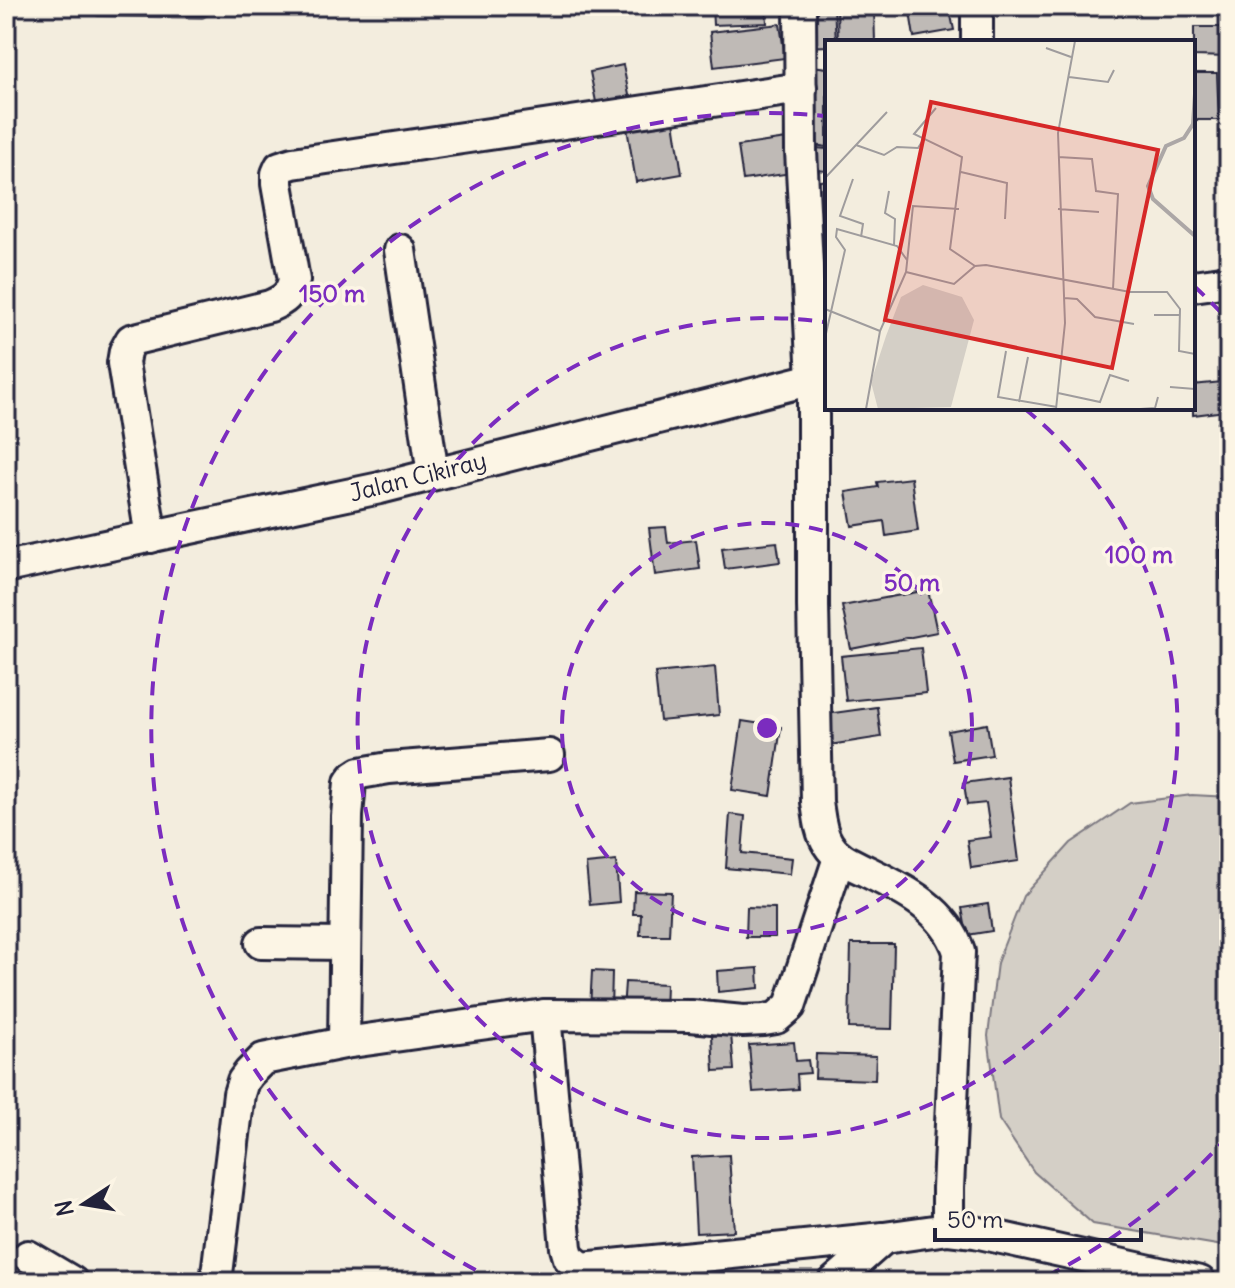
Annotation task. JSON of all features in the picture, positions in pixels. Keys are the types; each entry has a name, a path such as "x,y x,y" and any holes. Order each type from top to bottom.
{"street":[{"path":"800,6 801,151 820,376 813,606 817,802 826,842 839,858 897,887 937,914 955,939 959,952 948,1229"},
{"path":"977,6 977,40"},
{"path":"151,537 123,363 125,351 131,340 145,335 270,306 291,294 294,280 277,184 280,167 801,88"},
{"path":"400,250 433,474"},
{"path":"1195,286 1229,281"},
{"name":"Jalan Cikiray","path":"6,567 380,488 820,376"},
{"path":"344,1043 348,789 354,777 389,768 549,755"},
{"path":"216,1282 239,1094 243,1081 263,1059 344,1043 545,1015 691,1016 743,1021 776,1018 790,1006 839,858"},
{"path":"261,943 345,944"},
{"path":"545,1015 566,1248 569,1258 582,1268 948,1229 975,1232 1200,1282"},
{"path":"834,1282 884,1238"},
{"path":"28,1256 72,1282"}],"shaded area":[{"path":"1192,795 1229,797 1229,1247 1093,1224 1034,1172 999,1120 988,1036 997,963 1023,896 1071,843 1130,803"}],"building":[{"path":"712,6 766,6 767,23 713,25"},
{"path":"804,6 834,6 836,40 825,40 825,46 807,47"},
{"path":"909,6 949,6 954,30 914,37"},
{"path":"874,7 875,40 838,40 837,8"},
{"path":"780,24 785,58 714,67 710,32"},
{"path":"1194,27 1229,27 1229,57 1195,56"},
{"path":"623,65 631,105 598,112 590,72"},
{"path":"812,66 825,68 825,147 802,143"},
{"path":"1195,73 1217,73 1219,120 1195,120"},
{"path":"1225,74 1229,74 1229,145 1223,145"},
{"path":"674,121 682,174 636,182 626,122"},
{"path":"787,139 792,173 743,180 738,146"},
{"path":"805,147 825,149 825,171 803,169"},
{"path":"825,180 825,207 815,209 810,183"},
{"path":"825,220 825,256 815,258 808,223"},
{"path":"1222,382 1226,411 1193,415 1195,385"},
{"path":"1229,422 1229,455 1221,456 1218,423"},
{"path":"911,478 918,531 886,536 884,521 852,526 846,492 878,487 877,482"},
{"path":"1221,507 1229,507 1229,540 1221,540"},
{"path":"666,527 668,543 696,540 700,569 655,575 649,528"},
{"path":"777,542 780,562 725,569 722,548"},
{"path":"1229,549 1229,579 1221,579 1220,550"},
{"path":"928,590 937,632 851,649 842,606"},
{"path":"921,648 926,693 846,701 841,656"},
{"path":"715,667 719,715 660,721 655,673"},
{"path":"877,707 881,737 823,746 819,715"},
{"path":"742,721 781,727 771,796 732,790"},
{"path":"987,724 992,755 953,761 948,731"},
{"path":"1008,777 1019,861 971,868 967,840 991,837 986,803 967,805 964,783"},
{"path":"730,814 745,816 742,853 792,858 790,874 726,868"},
{"path":"616,861 619,902 590,905 586,864"},
{"path":"634,891 671,892 669,935 640,935 641,914 633,914"},
{"path":"988,904 992,931 967,935 962,908"},
{"path":"747,907 775,908 775,937 746,937"},
{"path":"851,944 894,944 892,1029 849,1028"},
{"path":"758,968 759,988 718,992 717,971"},
{"path":"592,971 612,972 611,1010 590,1009"},
{"path":"625,982 666,984 665,1013 623,1011"},
{"path":"731,1034 734,1070 714,1071 712,1036"},
{"path":"794,1042 796,1061 808,1060 810,1073 797,1074 798,1089 753,1092 749,1045"},
{"path":"816,1054 876,1056 875,1080 815,1078"},
{"path":"729,1155 734,1231 696,1233 692,1157"}],"waterway":[{"path":"80,6 99,13 202,15 216,6"}]}
